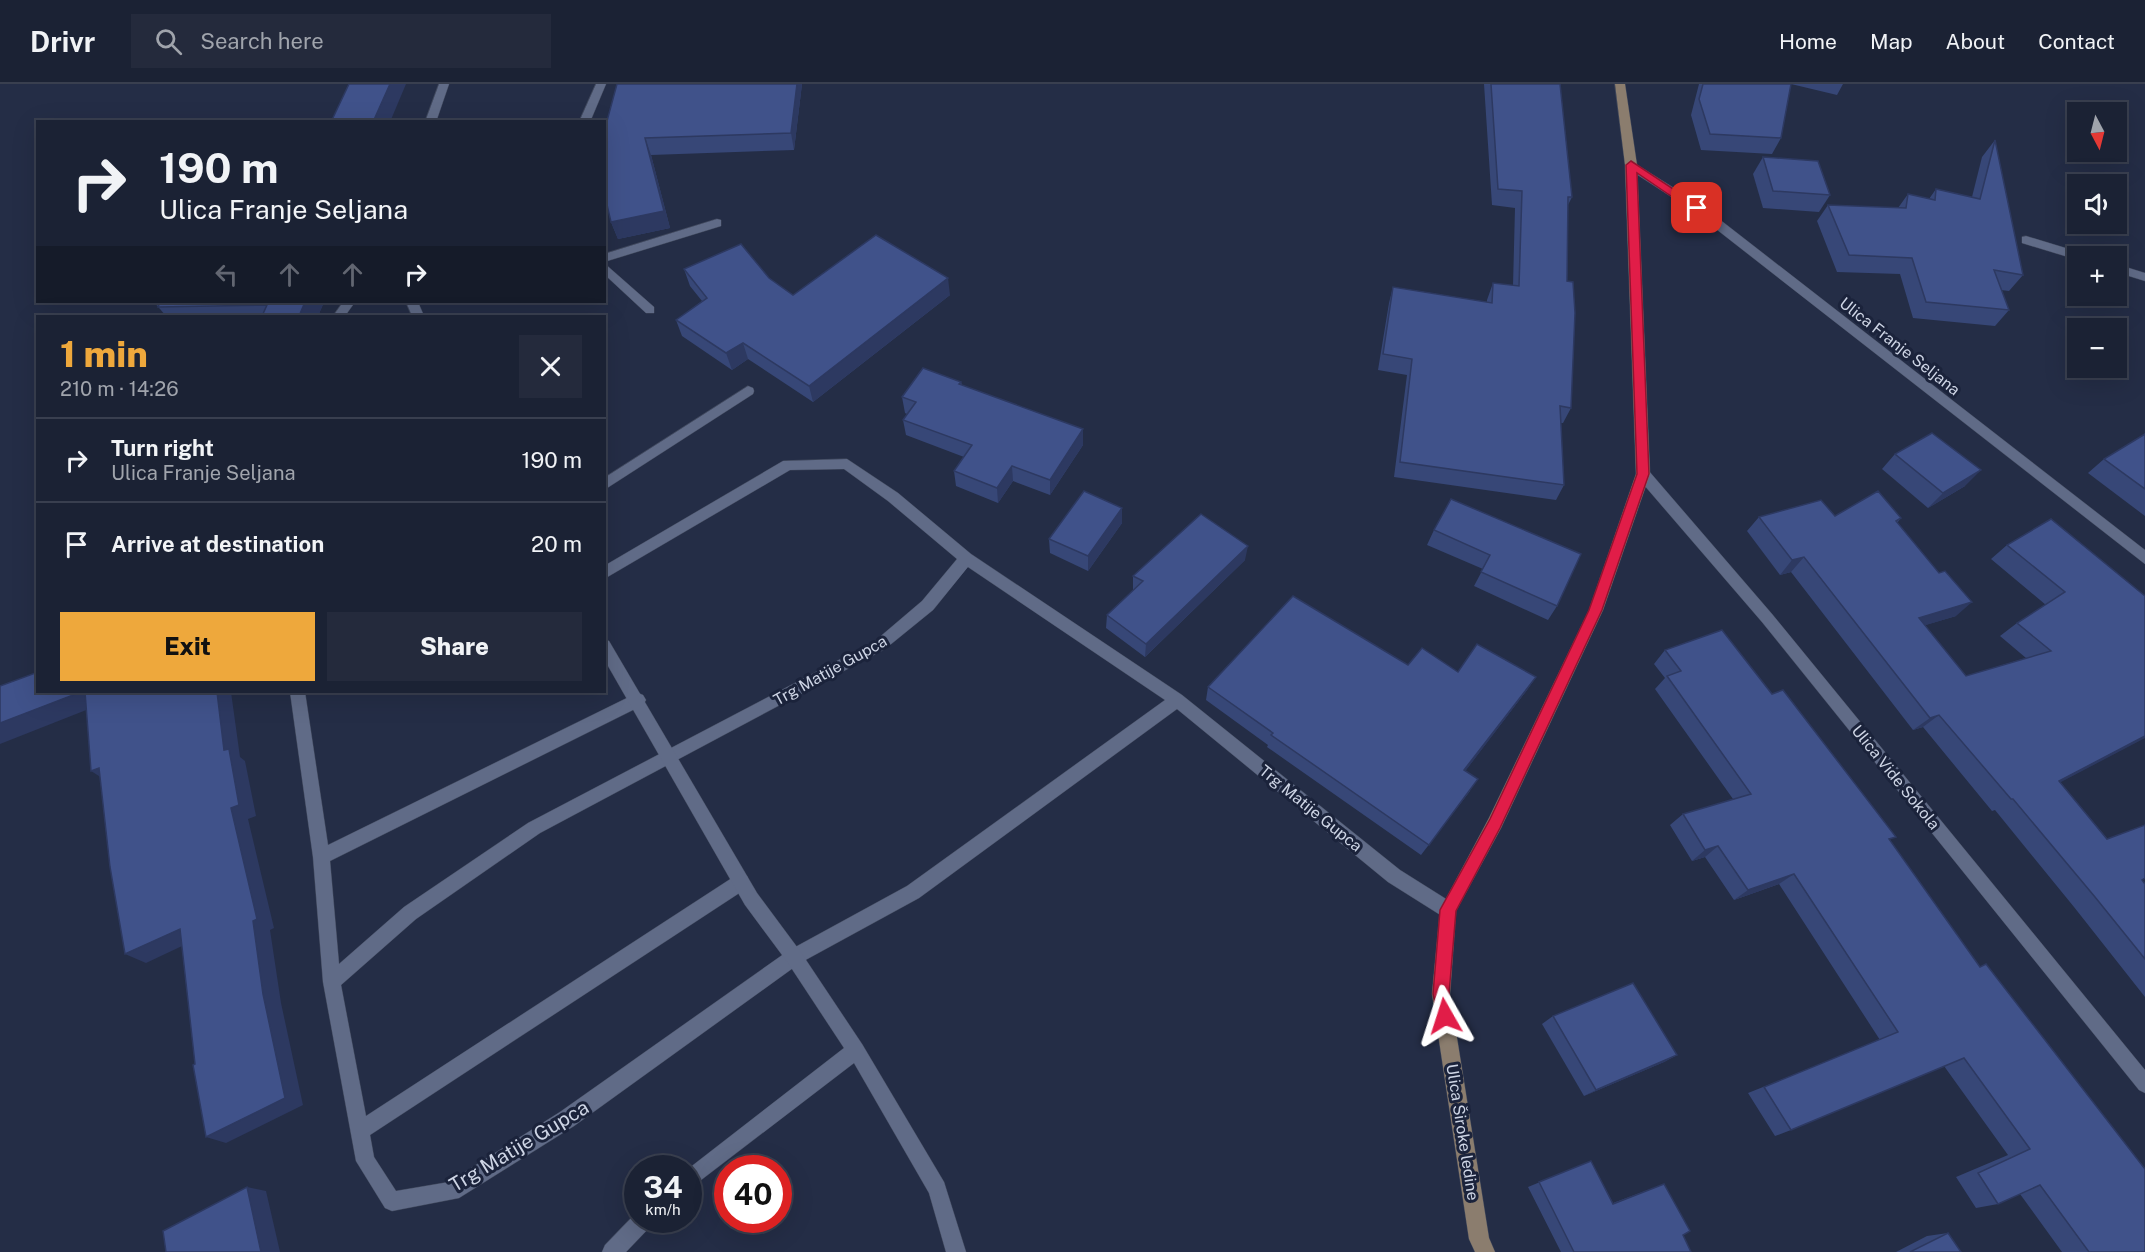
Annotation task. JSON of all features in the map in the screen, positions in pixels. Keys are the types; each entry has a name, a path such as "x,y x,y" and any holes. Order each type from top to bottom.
{"street":[{"path":"431,120 444,84"},
{"path":"585,120 602,84"},
{"name":"Ulica Široke ledine","path":"1485,1252 1479,1239 1441,994 1448,910 1495,823 1596,610 1643,474 1631,165 1620,84"},
{"name":"Ulica Franje Seljana","path":"1631,165 1697,208 2145,558"},
{"path":"606,257 717,223"},
{"path":"2026,240 2067,253"},
{"path":"606,269 650,310"},
{"path":"2127,271 2145,277"},
{"path":"606,484 748,392"},
{"path":"606,572 788,465 847,464 893,497 966,558"},
{"name":"Ulica Vide Sokola","path":"1643,474 1767,618 2145,1084"},
{"name":"Trg Matije Gupca","path":"332,982 410,913 534,828 880,645 928,608 950,583 966,558 1177,700 1394,876 1448,910"},
{"path":"606,648 638,700 741,882 856,1050 937,1189 956,1252"},
{"name":"Trg Matije Gupca","path":"297,693 321,857 332,982 365,1161 392,1201 452,1191 567,1119 794,957 913,892 1177,700"},
{"path":"321,857 638,700"},
{"path":"361,1130 741,882"},
{"path":"702,1170 856,1050"},
{"path":"612,1252 630,1233"}],"building":[{"path":"349,84 390,84 374,120 332,120"},
{"path":"617,84 797,84 791,133 645,138 664,211 611,222 606,201 606,125"},
{"path":"1491,84 1560,84 1572,197 1568,197 1567,281 1573,282 1575,313 1571,408 1560,406 1564,485 1400,462 1412,359 1383,354 1393,287 1492,303 1493,283 1519,286 1522,191 1498,189"},
{"path":"1703,84 1791,84 1781,138 1710,134 1699,99"},
{"path":"1995,140 2023,275 1994,270 2009,310 1926,302 1912,258 1849,255 1828,205 1906,208 1908,194 1935,200 1936,189 1980,199"},
{"path":"1763,157 1818,161 1830,195 1773,191"},
{"path":"876,235 948,278 809,386 743,343 726,353 676,320 707,298 684,269 741,244 769,278 793,295"},
{"path":"160,303 305,303 299,315 262,315 267,305 158,307"},
{"path":"923,368 961,382 959,384 1083,429 1050,480 1012,466 997,488 954,471 972,445 903,420 916,402 902,397"},
{"path":"1932,433 1981,470 1943,493 1895,454"},
{"path":"2145,434 2145,489 2104,459"},
{"path":"1084,491 1122,508 1088,556 1049,539"},
{"path":"1878,491 1901,518 1896,521 1939,573 1945,571 1972,602 1919,618 1966,676 2051,651 2017,623 2065,592 2007,545 2051,519 2145,596 2145,736 2059,781 2107,839 2145,825 2145,878 2142,880 2145,884 2145,959 2013,799 1939,715 1930,718 1804,557 1792,560 1759,517 1821,500 1835,516"},
{"path":"1451,499 1581,554 1557,606 1481,572 1490,555 1434,530"},
{"path":"1201,514 1248,546 1146,644 1107,615 1143,581 1133,576"},
{"path":"1293,596 1408,665 1422,648 1458,672 1477,644 1536,677 1464,770 1478,779 1429,845 1271,735 1273,733 1208,687"},
{"path":"1722,630 1772,694 1783,690 1896,837 1889,839 1980,967 1986,964 2145,1169 2145,1252 2089,1252 2040,1185 1998,1204 1978,1173 2030,1149 1964,1058 1791,1130 1764,1087 1898,1032 1794,874 1748,890 1718,846 1705,850 1683,814 1751,794 1667,676 1681,671 1665,650"},
{"path":"36,673 36,693 78,693 0,723 0,686"},
{"path":"85,693 217,693 224,750 229,749 239,805 231,808 257,919 253,921 263,994 285,1098 206,1137 193,1065 195,1064 180,929 125,954 110,867 99,768 91,771"},
{"path":"1633,983 1677,1055 1596,1090 1553,1016"},
{"path":"1591,1161 1613,1204 1664,1184 1690,1231 1683,1235 1691,1252 1574,1252 1539,1182"},
{"path":"247,1187 261,1252 166,1252 163,1231"},
{"path":"1948,1233 1961,1252 1910,1252"}],"route":[{"path":"1445,1016 1441,994 1448,910 1495,823 1596,610 1643,474 1631,165 1697,208"}]}
